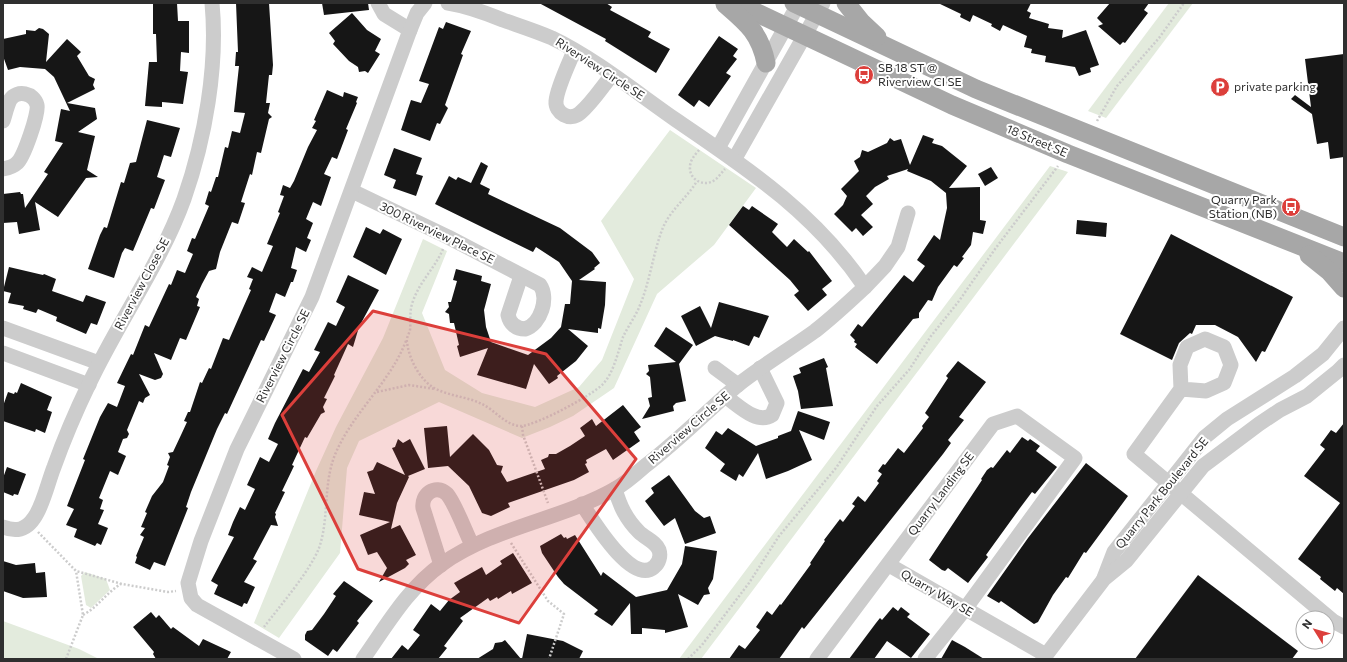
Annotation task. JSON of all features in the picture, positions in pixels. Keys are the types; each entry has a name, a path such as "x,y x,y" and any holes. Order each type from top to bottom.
{"main road":[{"path":"724,3 757,36 763,50 766,63"},
{"name":"18 Street SE","path":"736,3 952,105 1068,154 1344,263"},
{"path":"846,3 860,22 892,49"},
{"name":"18 Street SE","path":"797,4 820,8 892,49 976,89 1344,237"},
{"path":"1294,243 1329,271 1344,288"}],"street":[{"name":"Riverview Close SE","path":"30,523 37,514 64,441 99,363 158,255 184,199 201,142 210,85 213,36 212,3"},
{"path":"378,3 384,14 410,30"},
{"name":"Riverview Circle SE","path":"189,590 189,576 220,489 266,388 305,311 352,191 410,30 417,13 425,3"},
{"name":"Riverview Circle SE","path":"363,659 399,607 421,582 441,564 472,545 582,504 615,489 667,449 738,385 820,327 865,287 841,254 804,214 718,148 612,75 552,39 485,13 448,3"},
{"path":"718,148 786,27 797,4"},
{"path":"734,160 820,8"},
{"path":"574,51 556,98 557,107 562,114 571,117 580,114 612,75"},
{"path":"3,121 13,97 22,93 34,99 37,111 21,158 18,163 12,167 3,169"},
{"name":"300 Riverview Place SE","path":"352,191 448,237 521,276"},
{"path":"865,287 885,266 898,247 908,213"},
{"path":"3,328 99,363"},
{"name":"Quarry Park Boulevard SE","path":"1104,579 1114,552 1205,437 1227,419 1296,376 1323,354 1344,328"},
{"path":"3,352 89,385"},
{"name":"Quarry Park Boulevard SE","path":"1044,657 1104,579 1126,561 1203,466 1258,424 1280,410 1307,396 1344,365"},
{"path":"715,368 738,385"},
{"path":"725,396 757,418 765,419 772,415 777,402 760,368"},
{"path":"1181,389 1134,454 1333,621 1344,627"},
{"name":"Quarry Landing SE","path":"889,565 993,424 1017,416 1075,458 965,609"},
{"path":"582,504 599,531 624,559 638,570 643,571 652,569 659,561 659,550 630,522 621,508 615,489"},
{"path":"441,564 423,508 423,500 428,493 437,490 449,497 472,545"},
{"path":"3,527 17,530 30,523"},
{"name":"Quarry Way SE","path":"817,659 889,565 1044,657"},
{"path":"189,590 191,598 203,609 294,659"},
{"path":"925,659 965,609"}],"path":[{"path":"1085,134 1098,120 1117,86 1159,38 1184,3"},
{"path":"700,148 692,160 690,168 693,177 697,181 704,184 712,182 734,160"},
{"path":"688,659 702,645 749,583 779,536 836,468 878,406 909,370 931,336 959,301 995,249 1068,154"},
{"path":"255,638 294,587 319,547 329,468 349,426 376,392 399,358 406,340"},
{"path":"376,392 409,385 437,390"},
{"path":"522,426 523,435 552,515"},
{"path":"30,523 76,571 122,584 168,592 189,590"},
{"path":"505,532 548,601 564,614 549,659"},
{"path":"66,659 83,615 76,571"},
{"path":"83,615 92,610 114,588 122,584"}],"highlighted area":[{"path":"373,311 546,354 636,459 519,623 358,569 282,415"}],"shaded area":[{"path":"1169,3 1193,3 1106,118 1088,111"},
{"path":"670,130 756,188 714,245 657,294 614,388 573,416 522,438 439,402 359,441 347,468 340,553 279,638 254,623 316,471 336,427 383,338 423,239 447,251 422,313 445,370 482,393 535,407 579,387 602,360 634,279 601,221"},
{"path":"1050,166 1068,172 701,659 679,659"},
{"path":"85,572 106,579 110,590 91,608 86,605 81,576"},
{"path":"3,621 79,649 99,659 3,659"}],"building":[{"path":"153,3 177,3 178,21 189,21 189,53 181,52 180,71 188,72 183,104 162,102 162,107 145,106 149,62 157,62 156,34 153,34"},
{"path":"236,3 269,3 273,65 272,75 269,75 266,103 270,103 268,113 272,117 269,119 261,153 257,152 252,175 250,174 241,202 245,203 238,224 232,222 220,252 216,269 209,271 196,297 199,299 197,306 200,307 186,340 180,338 171,360 154,353 163,374 161,378 155,380 139,374 150,395 145,398 143,403 139,401 127,430 129,434 127,438 123,439 118,452 126,456 118,475 110,471 99,498 103,500 100,509 104,510 98,524 108,528 101,545 97,543 95,546 74,537 77,529 66,525 74,509 67,506 85,460 83,459 100,417 108,403 117,407 125,386 117,383 131,354 133,355 145,325 149,327 169,284 171,285 177,270 185,273 193,254 187,251 192,238 195,239 209,206 205,204 209,191 211,192 216,177 218,177 225,147 228,148 232,131 240,133 245,113 234,112 239,66 235,66 236,52 238,52"},
{"path":"322,3 368,3 369,10 324,15"},
{"path":"539,3 606,3 612,7 610,10 651,32 648,37 670,49 656,73 605,41 606,39"},
{"path":"938,3 1031,3 1027,11 1031,13 1029,18 1049,24 1048,28 1063,30 1062,38 1086,30 1099,65 1090,68 1091,72 1079,76 1075,67 1045,62 1046,56 1031,53 1032,49 1024,47 1027,36 1003,25 1000,31 991,26 992,24 973,15 970,22 960,17 961,14"},
{"path":"1110,3 1149,3 1144,10 1148,13 1125,43 1123,42 1120,45 1098,26 1103,24 1097,18"},
{"path":"352,13 367,30 381,39 375,51 380,54 368,73 365,71 359,72 358,67 349,61 333,44 335,41 329,33"},
{"path":"446,22 471,31 461,54 463,55 445,105 448,108 440,124 437,123 430,141 401,130 411,100 421,103 429,84 419,81 439,27 443,29"},
{"path":"39,28 43,29 49,34 46,62 67,39 81,52 77,56 89,76 95,79 93,85 95,89 67,103 95,108 97,119 78,132 95,136 87,170 98,177 86,178 58,217 35,202 40,230 19,234 17,222 3,223 3,194 20,192 23,194 25,208 48,174 44,172 63,143 55,141 61,109 70,111 54,77 45,69 20,67 8,70 3,56 3,39 26,34 26,30 35,31"},
{"path":"719,36 738,49 733,56 737,59 726,73 731,76 709,107 699,100 694,107 678,95"},
{"path":"1344,54 1344,157 1330,159 1328,142 1317,144 1312,114 1291,99 1295,95 1311,107 1305,59"},
{"path":"327,90 343,97 344,92 358,97 337,159 332,157 324,174 331,177 321,206 313,202 306,219 313,223 307,238 311,240 306,252 296,247 291,268 297,270 293,282 291,282 285,297 276,293 269,312 276,315 264,341 261,340 227,414 225,413 217,429 191,492 186,507 188,508 165,566 154,562 150,570 135,563 136,556 144,537 140,535 145,528 141,527 147,513 145,512 152,496 163,482 169,466 167,465 170,457 168,453 173,452 187,422 184,421 188,412 190,412 200,382 202,383 209,368 211,369 223,338 229,340 251,290 249,289 253,279 247,277 252,267 262,272 273,246 267,244 280,213 278,212 284,196 280,195 283,185 290,188 294,181 308,147 317,130 312,128 316,121 314,120"},
{"path":"147,120 180,128 171,157 164,155 157,177 165,180 154,209 151,208 133,251 125,248 122,253 114,278 88,269 100,235 104,227 107,228 121,182 124,183 130,163 136,162"},
{"path":"923,135 934,139 932,143 942,146 967,166 949,188 980,187 980,220 986,221 983,234 973,232 971,245 962,257 964,258 957,267 954,265 938,287 932,301 928,300 919,313 919,318 913,319 877,364 855,347 857,344 850,335 858,324 862,327 904,275 913,282 925,266 917,260 934,235 940,240 947,208 946,193 931,181 907,171 908,169 887,176 889,179 875,187 866,196 873,204 861,215 873,227 863,236 856,228 852,232 834,214 843,205 847,196 841,189 859,171 854,161 860,157 862,150 868,152 887,143 890,138 894,141 901,139 910,165"},
{"path":"394,148 422,158 416,174 423,176 416,196 393,188 396,180 384,175"},
{"path":"481,162 488,166 480,184 490,189 488,194 560,228 592,252 600,263 594,268 595,269 579,280 606,282 605,305 601,329 598,328 598,333 568,329 588,346 576,361 557,376 558,378 549,384 534,364 526,389 477,375 488,348 460,357 454,323 450,323 449,314 445,312 449,307 448,302 451,302 457,281 453,280 456,269 482,276 481,281 491,284 484,310 486,327 491,342 528,355 551,338 561,327 565,304 570,304 572,281 559,262 536,247 533,252 435,204 449,176 456,180 458,177 471,183"},
{"path":"991,167 998,178 985,186 978,174"},
{"path":"743,206 749,210 752,206 778,224 772,232 787,247 794,239 808,252 809,251 832,281 822,289 827,295 808,311 794,295 799,291 790,280 729,225"},
{"path":"1077,220 1107,223 1106,237 1076,234"},
{"path":"366,227 380,234 383,229 402,239 386,275 353,257"},
{"path":"1171,234 1293,297 1265,352 1262,351 1256,362 1238,337 1215,325 1196,325 1192,334 1190,333 1179,343 1172,360 1120,334"},
{"path":"9,267 44,274 56,279 52,291 83,302 86,295 106,302 97,325 91,323 86,334 56,321 57,317 38,309 36,313 23,309 24,306 8,303 11,293 3,291"},
{"path":"348,275 379,290 359,327 353,347 348,344 334,375 335,376 324,398 327,399 323,407 325,412 321,414 307,438 305,437 292,465 294,466 282,491 285,492 275,513 278,526 271,525 253,559 257,561 244,582 255,587 247,604 244,603 242,607 214,594 218,585 211,581 234,537 228,535 240,507 245,510 255,489 247,485 260,457 269,462 278,444 268,439 275,423 303,369 309,372 320,352 314,350 328,322 336,326 345,307 336,302"},
{"path":"719,302 769,316 759,338 754,336 749,346 733,340 715,336 696,346 681,316 700,306 711,328"},
{"path":"666,327 693,345 679,364 686,401 676,403 673,406 674,411 642,419 650,406 648,398 652,397 650,377 646,374 649,371 648,365 676,362 654,346"},
{"path":"824,358 828,367 826,368 833,406 801,409 798,391 793,376 801,373 799,368"},
{"path":"958,361 986,382 959,417 964,420 948,440 951,443 943,454 804,629 802,627 779,659 729,659 739,645 745,649 760,630 756,627 767,611 772,615 780,604 781,605 811,564 810,563 825,541 824,540 840,519 843,522 855,506 852,504 858,496 865,502 879,483 877,481 882,474 878,471 883,464 885,465 898,448 904,453 923,428 922,426 929,417 925,413 948,378 946,376"},
{"path":"21,383 52,397 47,410 52,412 45,433 36,429 35,432 3,421 3,406 8,392 14,394 15,392 17,393"},
{"path":"623,405 641,427 634,432 640,441 613,460 606,449 586,460 587,463 585,464 589,472 574,480 508,503 510,507 491,516 482,513 469,486 448,466 428,468 424,428 447,426 450,457 473,434 489,450 497,465 503,466 501,472 507,482 545,469 541,460 548,457 549,454 556,454 585,436 580,428 592,419 596,426"},
{"path":"798,411 830,422 824,440 799,430 812,460 788,471 766,479 758,453 743,477 739,474 736,481 720,471 725,464 705,448 716,431 722,435 728,428 756,446 778,438 778,436 791,431"},
{"path":"1344,423 1344,594 1337,588 1335,591 1320,579 1321,577 1298,559 1340,503 1304,476 1325,449 1320,445 1331,430 1336,433"},
{"path":"1022,437 1028,441 1030,439 1040,446 1036,451 1057,467 1035,494 1032,492 986,555 988,557 968,583 948,568 945,571 942,570 929,560 982,480 981,479 987,470 991,467 993,468 1007,450 1010,453"},
{"path":"398,439 403,443 410,439 425,469 408,476 409,477 397,503 391,529 400,525 416,555 406,560 409,564 405,568 379,582 387,568 377,552 368,555 360,535 390,522 359,515 364,492 375,494 367,472 373,470 377,462 405,475 392,448 395,447"},
{"path":"1086,463 1128,496 1086,553 1084,552 1068,578 1066,577 1053,595 1038,622 1034,624 1001,601 999,603 987,596 1028,538"},
{"path":"7,467 26,474 18,495 14,494 13,496 3,492 3,478"},
{"path":"669,475 695,511 704,518 710,516 716,533 685,544 675,518 664,526 645,501 654,493 651,488"},
{"path":"561,534 567,539 575,535 601,576 603,572 636,597 667,590 682,564 685,546 717,551 713,579 708,588 710,594 704,595 698,605 678,594 688,627 665,633 665,630 642,628 642,634 631,634 630,603 612,626 594,614 598,610 564,584 558,577 542,553 540,546"},
{"path":"513,553 532,583 512,594 511,591 498,599 497,597 490,601 488,598 460,618 463,621 444,646 447,648 438,659 391,659 402,645 408,650 420,635 413,630 431,604 440,611 449,600 460,592 454,583 482,567 486,575 502,564 500,561"},
{"path":"3,561 16,565 35,563 36,573 45,572 47,597 23,598 3,591"},
{"path":"1198,575 1298,651 1292,659 1135,659"},
{"path":"344,581 373,601 357,621 359,623 337,652 333,649 328,656 305,640 305,635 307,631 312,630 324,614 336,596 333,594"},
{"path":"893,607 898,611 901,607 910,614 907,617 930,634 911,658 887,641 874,659 849,659 880,618 882,620"},
{"path":"151,612 156,618 159,615 171,629 173,627 199,646 203,639 231,652 227,659 156,659 153,654 154,652 133,627"},
{"path":"527,634 563,641 583,651 579,659 522,659"},
{"path":"505,640 521,659 477,659 493,649 495,643"},
{"path":"952,640 965,647 984,659 941,659"}],"place":[{"name":"SB 18 ST @ Riverview CI SE","path":"864,75"},
{"name":"private parking","path":"1220,87"},
{"name":"Quarry Park Station (NB)","path":"1291,207"}]}
